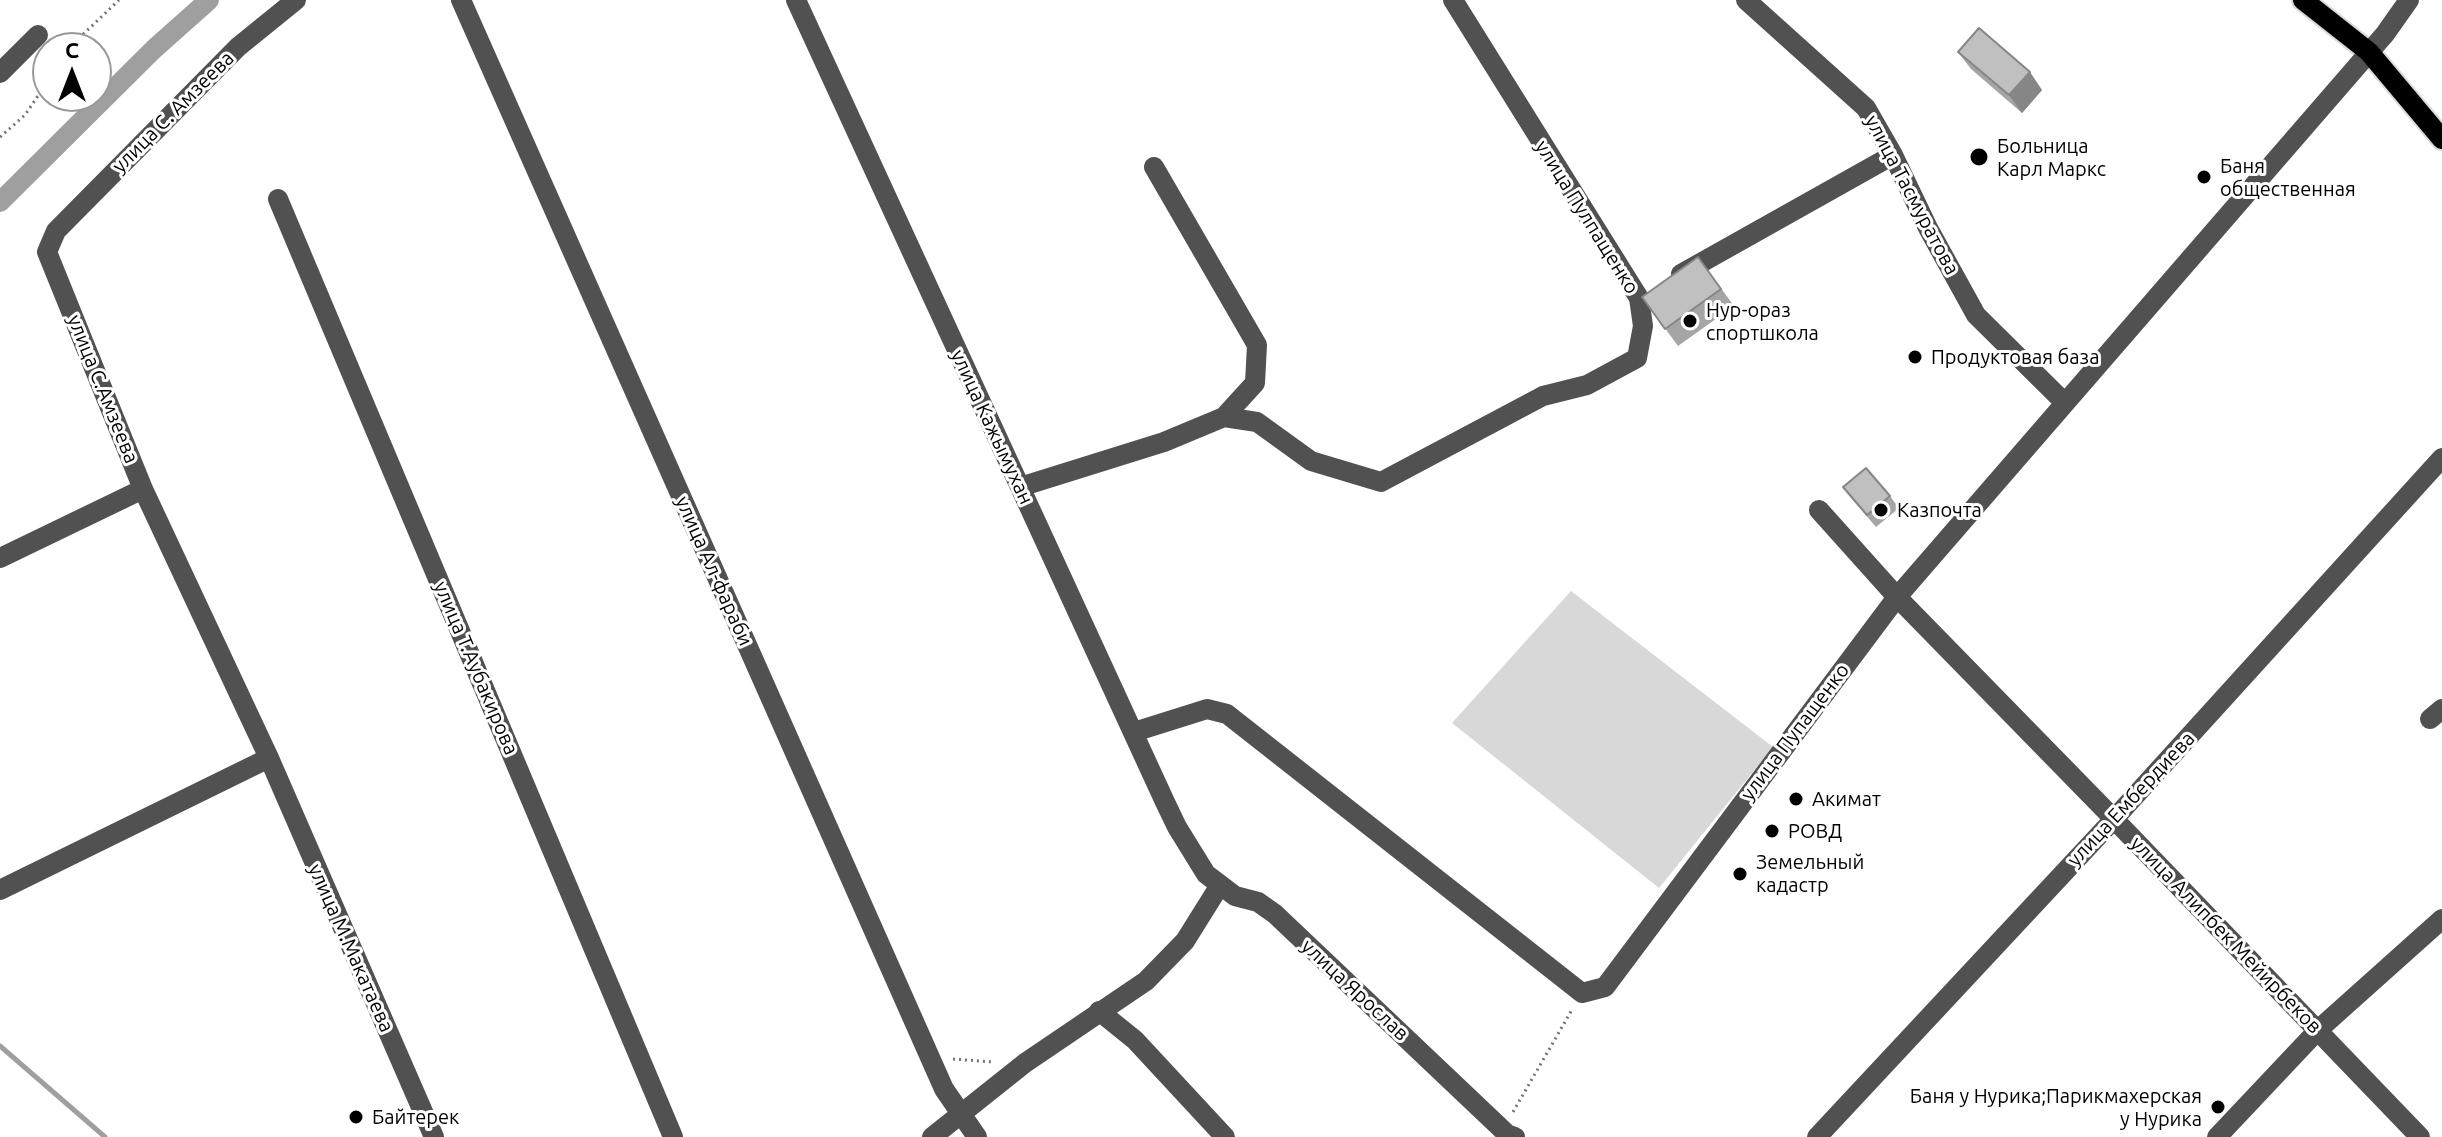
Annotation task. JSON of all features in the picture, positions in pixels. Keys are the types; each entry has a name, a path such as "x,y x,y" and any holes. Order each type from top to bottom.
{"main road":[{"path":"2303,0 2369,52 2442,139"}],"street":[{"name":"улица С. Амзеева","path":"56,231 238,47 296,0"},
{"name":"улица Ал-фараби","path":"461,0 944,1089 977,1137"},
{"name":"улица Кажымухан","path":"796,0 1177,827 1193,851"},
{"name":"улица Пулпащенко","path":"1224,417 1257,422 1311,461 1381,482 1543,396 1587,385 1637,358 1652,290 1453,0"},
{"name":"улица Тасмуратова","path":"1746,0 1866,108 1976,315 2064,402"},
{"name":"улица Пупащенко","path":"1582,993 1605,987 1897,597 2385,34 2409,0"},
{"path":"0,73 32,41"},
{"path":"1652,290 1893,155"},
{"path":"1020,487 1164,442 1224,417 1255,383 1257,345 1154,167"},
{"name":"улица Т.Аубакирова","path":"278,199 673,1137"},
{"name":"улица С.Амзеева","path":"0,558 143,489 47,252 56,231"},
{"name":"улица Ембердиева","path":"1817,1137 2114,819 2442,458"},
{"name":"улица М.Макатаева","path":"143,489 269,758 434,1137"},
{"name":"улица Алипбек Мейирбеков","path":"1819,510 1897,597 2420,1137"},
{"path":"1134,732 1207,709 1227,714 1582,993"},
{"path":"0,890 269,758"},
{"name":"улица Ярослав","path":"1193,851 1206,874 1220,885 1235,896 1258,902 1275,914 1504,1134"},
{"path":"932,1137 1025,1063 1146,981 1185,941 1220,885"},
{"path":"2217,1137 2318,1030 2442,919"},
{"path":"1099,1011 1135,1040 1225,1137"}],"path":[{"path":"86,32 119,0"},
{"path":"0,137 32,105"},
{"path":"1504,1134 1582,993"},
{"path":"930,1058 994,1062"}],"shaded area":[{"path":"1571,591 1773,747 1659,888 1452,723"}],"building":[{"path":"1979,28 2030,72 2009,95 1958,52"},
{"path":"1698,257 1721,289 1665,329 1642,297"},
{"path":"1866,468 1890,496 1867,515 1843,487"}],"waterway":[{"path":"0,202 154,49 209,0"},
{"path":"0,1046 105,1137"}],"place":[{"name":"Больница Карл Маркс","path":"1979,157"},
{"name":"Баня общественная","path":"2204,177"},
{"name":"Нур-ораз спортшкола","path":"1690,321"},
{"name":"Продуктовая база","path":"1915,357"},
{"name":"Казпочта","path":"1881,510"},
{"name":"Акимат","path":"1796,799"},
{"name":"РОВД","path":"1772,831"},
{"name":"Земельный кадастр","path":"1740,874"},
{"name":"Баня у Нурика;Парикмахерская у Нурика","path":"2218,1107"},
{"name":"Байтерек","path":"356,1117"}]}
